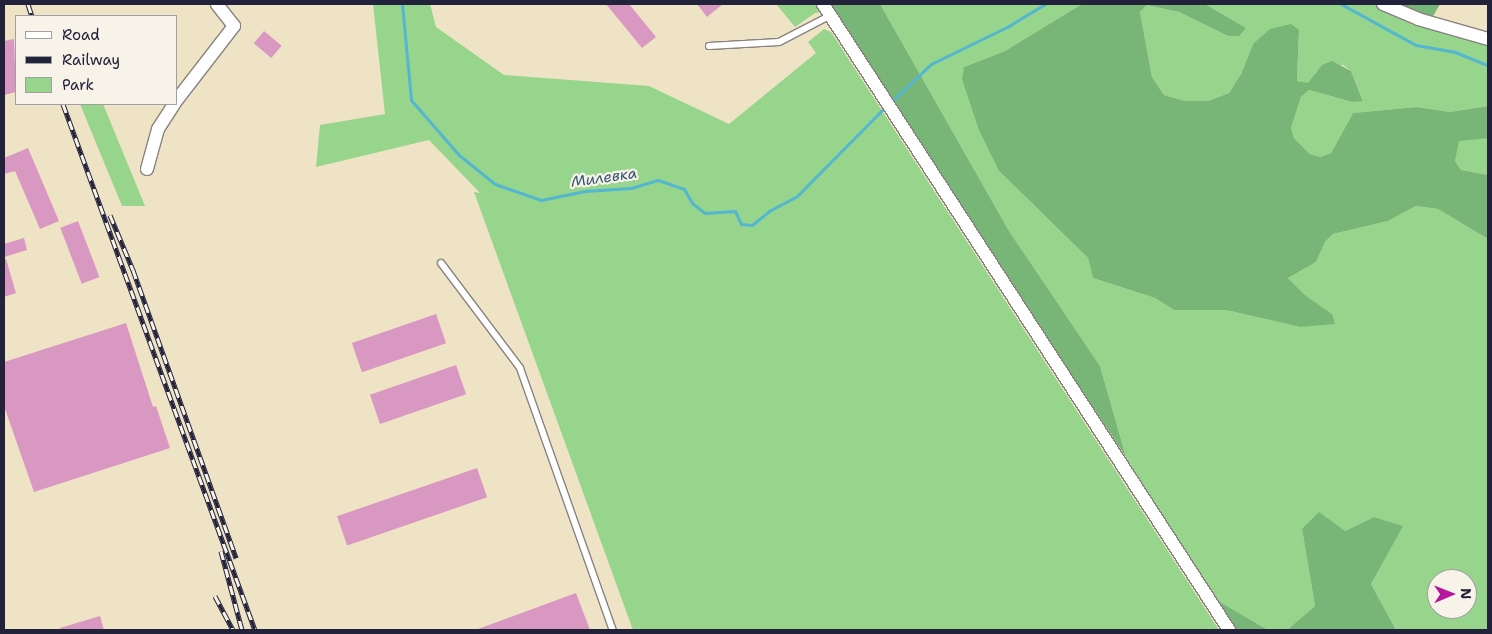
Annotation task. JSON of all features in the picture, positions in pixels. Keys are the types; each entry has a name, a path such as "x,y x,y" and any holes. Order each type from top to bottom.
{"street":[{"path":"178,98 234,26 217,4"},
{"path":"823,4 883,95 895,118 1229,630"},
{"path":"1383,4 1418,19 1488,39"},
{"path":"147,169 158,129 173,105"}],"lane":[{"path":"709,46 779,42 831,15"},
{"path":"441,262 520,368 613,630"}],"green space":[{"path":"373,4 430,4 436,27 504,75 649,86 729,124 816,53 808,42 824,29 831,32 1219,630 633,630 474,192 480,193 429,140 316,167 320,125 385,114"},
{"path":"776,4 827,4 832,11 815,13 795,27"},
{"path":"827,4 880,4 1009,231 1100,366 1126,457"},
{"path":"880,4 1082,4 1005,51 964,67 999,171 1088,258 1093,278 1155,298 1174,310 1226,310 1300,327 1332,314 1305,295 1288,278 1316,262 1325,242 1333,234 1388,221 1416,206 1438,209 1488,239 1488,630 1396,630 1371,584 1402,526 1374,517 1345,531 1302,529 1315,606 1287,630 1268,630 1208,595 1126,457 1100,366 1009,231"},
{"path":"1082,4 1205,4 1246,28 1239,36 1228,36 1179,12 1147,5 1140,12 1152,77 1164,95 1185,101 1208,101 1229,93 1241,74 1253,44 1270,29 1291,24 1299,30 1297,81 1308,83 1322,65 1332,61 1351,71 1363,101 1352,102 1309,90 1301,97 1291,128 1294,138 1310,154 1320,157 1331,153 1353,113 1417,107 1450,112 1488,106 1488,138 1459,141 1455,161 1461,170 1488,175 1488,239 1438,209 1416,206 1388,221 1333,234 1325,242 1316,262 1288,278 1305,295 1332,314 1335,324 1300,327 1226,310 1174,310 1155,298 1093,278 1088,258 999,171 979,130 962,79 964,67 1005,51"},
{"path":"1205,4 1385,4 1488,38 1488,106 1450,112 1417,107 1353,113 1331,153 1320,157 1310,154 1294,138 1291,128 1301,97 1309,90 1352,102 1363,100 1351,71 1343,65 1322,65 1308,84 1297,81 1299,31 1253,44 1241,74 1229,93 1208,101 1185,101 1164,95 1152,77 1140,12 1147,5 1179,12 1228,36 1246,28"},
{"path":"1385,4 1440,4 1428,25"},
{"path":"80,105 103,105 145,206 122,206"},
{"path":"1469,138 1488,138 1488,175 1461,170 1455,161 1458,141"},
{"path":"1319,512 1345,531 1374,517 1403,526 1371,584 1396,630 1287,630 1315,606 1302,529"},
{"path":"1208,595 1268,630 1233,630"}],"building":[{"path":"606,4 629,4 656,37 642,48"},
{"path":"697,4 723,4 707,17"},
{"path":"264,31 282,46 271,58 254,43"},
{"path":"14,39 15,92 4,95 4,41"},
{"path":"28,148 59,221 40,229 15,171 4,174 4,158"},
{"path":"78,221 100,277 82,284 60,228"},
{"path":"24,238 27,250 4,257 4,244"},
{"path":"6,259 16,293 4,297 4,260"},
{"path":"436,314 446,343 362,372 352,343"},
{"path":"126,323 153,407 156,406 170,448 34,492 4,406 4,362"},
{"path":"456,365 466,394 380,424 370,395"},
{"path":"477,468 487,497 347,545 337,516"},
{"path":"576,593 590,630 478,630 478,629"},
{"path":"100,616 104,630 60,630 60,628"}],"waterway":[{"name":"Милевка","path":"402,4 411,100 459,155 495,184 541,200 585,191 631,188 658,180 684,189 692,203 705,213 735,211 741,224 752,225 769,211 797,196 886,106"},
{"name":"Милевка","path":"891,102 931,64 1007,27 1045,4"},
{"name":"Милевка","path":"1341,4 1416,45 1455,52 1488,65"}],"railway":[{"path":"28,4 32,15"},
{"path":"63,105 255,630"},
{"path":"110,215 133,270 236,558"},
{"path":"221,551 242,630"},
{"path":"215,596 233,630"}]}
